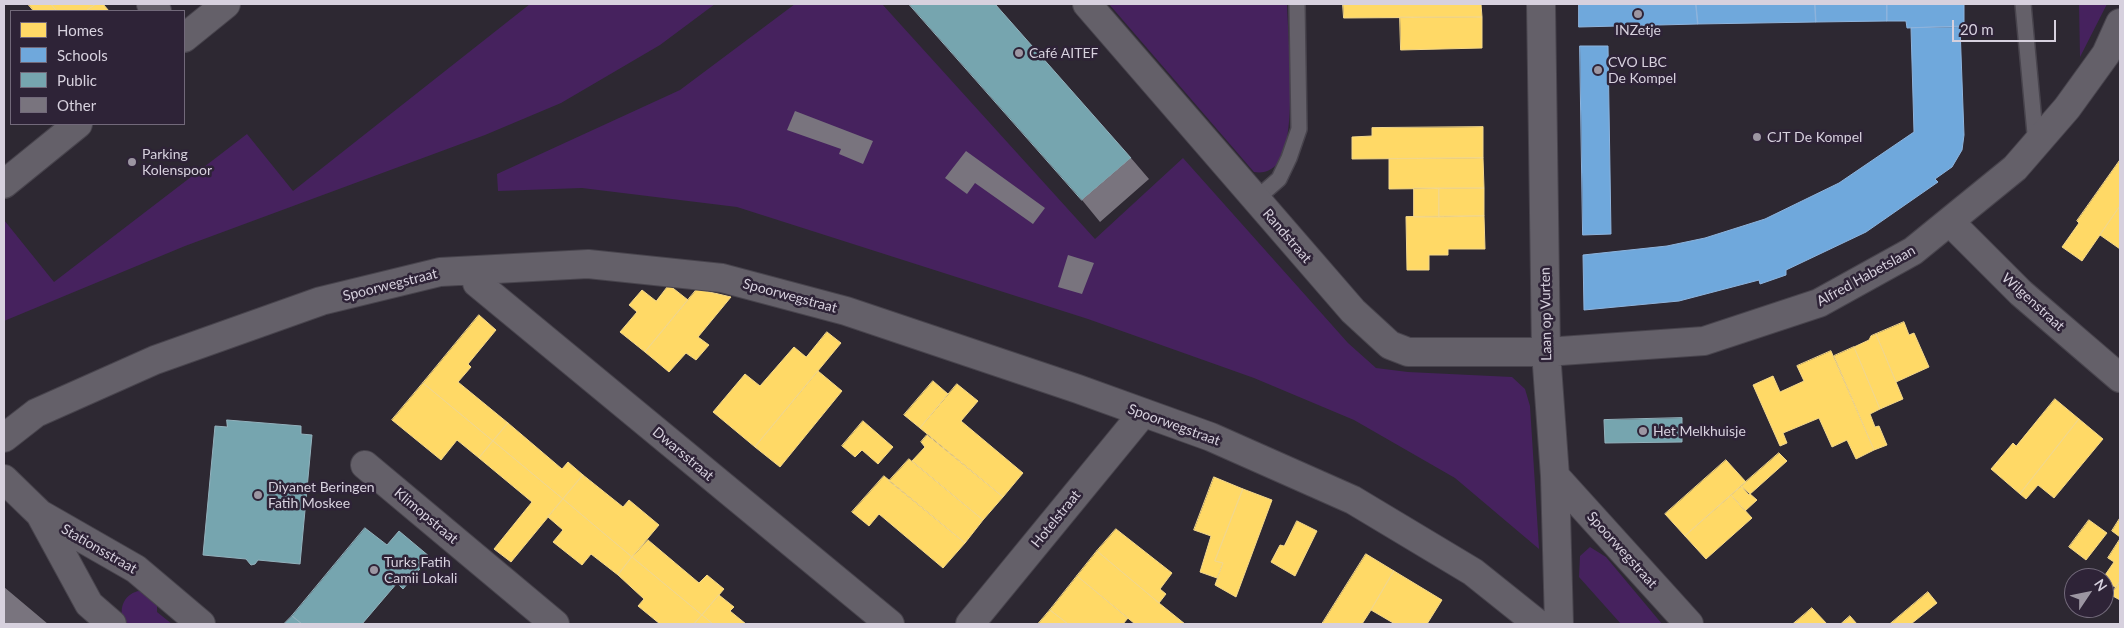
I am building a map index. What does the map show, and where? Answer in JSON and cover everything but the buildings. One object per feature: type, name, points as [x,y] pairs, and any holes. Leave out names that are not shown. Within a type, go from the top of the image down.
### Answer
[{"type":"street","points":[[185,37],[226,4]]},
{"type":"street","name":"Randstraat","points":[[1087,4],[1353,312],[1390,345],[1408,352],[1546,352]]},
{"type":"street","name":"Laan op Vurten","points":[[1541,4],[1546,352],[1555,476],[1559,624]]},
{"type":"street","name":"Alfred Habetslaan","points":[[1546,352],[1704,341],[1819,303],[1877,272],[1913,251],[2015,168],[2066,108],[2106,54],[2120,23]]},
{"type":"street","points":[[4,184],[77,125]]},
{"type":"street","name":"Wilgenstraat","points":[[1950,222],[2020,293],[2120,378]]},
{"type":"street","name":"Spoorwegstraat","points":[[4,438],[36,413],[155,360],[321,301],[440,272],[588,264],[722,278],[836,308],[1211,437],[1353,500],[1473,572],[1538,624]]},
{"type":"street","name":"Dwarsstraat","points":[[477,283],[890,624]]},
{"type":"street","name":"Hotelstraat","points":[[970,624],[1143,413]]},
{"type":"street","name":"Klimopstraat","points":[[365,465],[556,624]]},
{"type":"street","name":"Spoorwegstraat","points":[[1555,476],[1689,624]]},
{"type":"street","name":"Stationsstraat","points":[[4,479],[40,514],[136,569],[202,624]]},
{"type":"street","name":"Stationsstraat","points":[[40,514],[89,604],[112,624]]},
{"type":"lane","points":[[1255,200],[1278,179],[1289,158],[1299,129],[1296,4]]},
{"type":"lane","points":[[2023,4],[2036,144]]},
{"type":"shaded area","points":[[530,4],[715,4],[660,45],[561,103],[485,135],[185,246],[4,321],[4,220],[54,282],[247,134],[293,191]]},
{"type":"shaded area","points":[[795,4],[882,4],[1095,239],[1183,158],[1348,343],[1376,368],[1408,372],[1512,377],[1525,389],[1530,406],[1539,549],[1455,478],[1354,420],[1254,378],[1088,319],[737,207],[582,188],[498,191],[497,174],[680,90]]},
{"type":"shaded area","points":[[1109,4],[1287,4],[1290,108],[1285,147],[1280,160],[1275,166],[1265,172],[1254,172]]},
{"type":"shaded area","points":[[2079,4],[2107,4],[2080,57]]},
{"type":"shaded area","points":[[1590,547],[1606,557],[1662,624],[1621,624],[1579,577],[1580,556]]},
{"type":"shaded area","points":[[138,591],[147,592],[157,598],[157,612],[172,624],[126,624],[122,614],[123,604],[129,596]]},
{"type":"place","name":"INZetje","points":[[1638,14]]},
{"type":"place","name":"Café AITEF","points":[[1019,53]]},
{"type":"place","name":"CVO LBC De Kompel","points":[[1598,70]]},
{"type":"place","name":"CJT De Kompel","points":[[1757,137]]},
{"type":"place","name":"Parking Kolenspoor","points":[[132,162]]},
{"type":"place","name":"Het Melkhuisje","points":[[1643,431]]},
{"type":"place","name":"Diyanet Beringen Fatih Moskee","points":[[258,495]]},
{"type":"place","name":"Turks Fatih Camii Lokali","points":[[374,570]]}]
